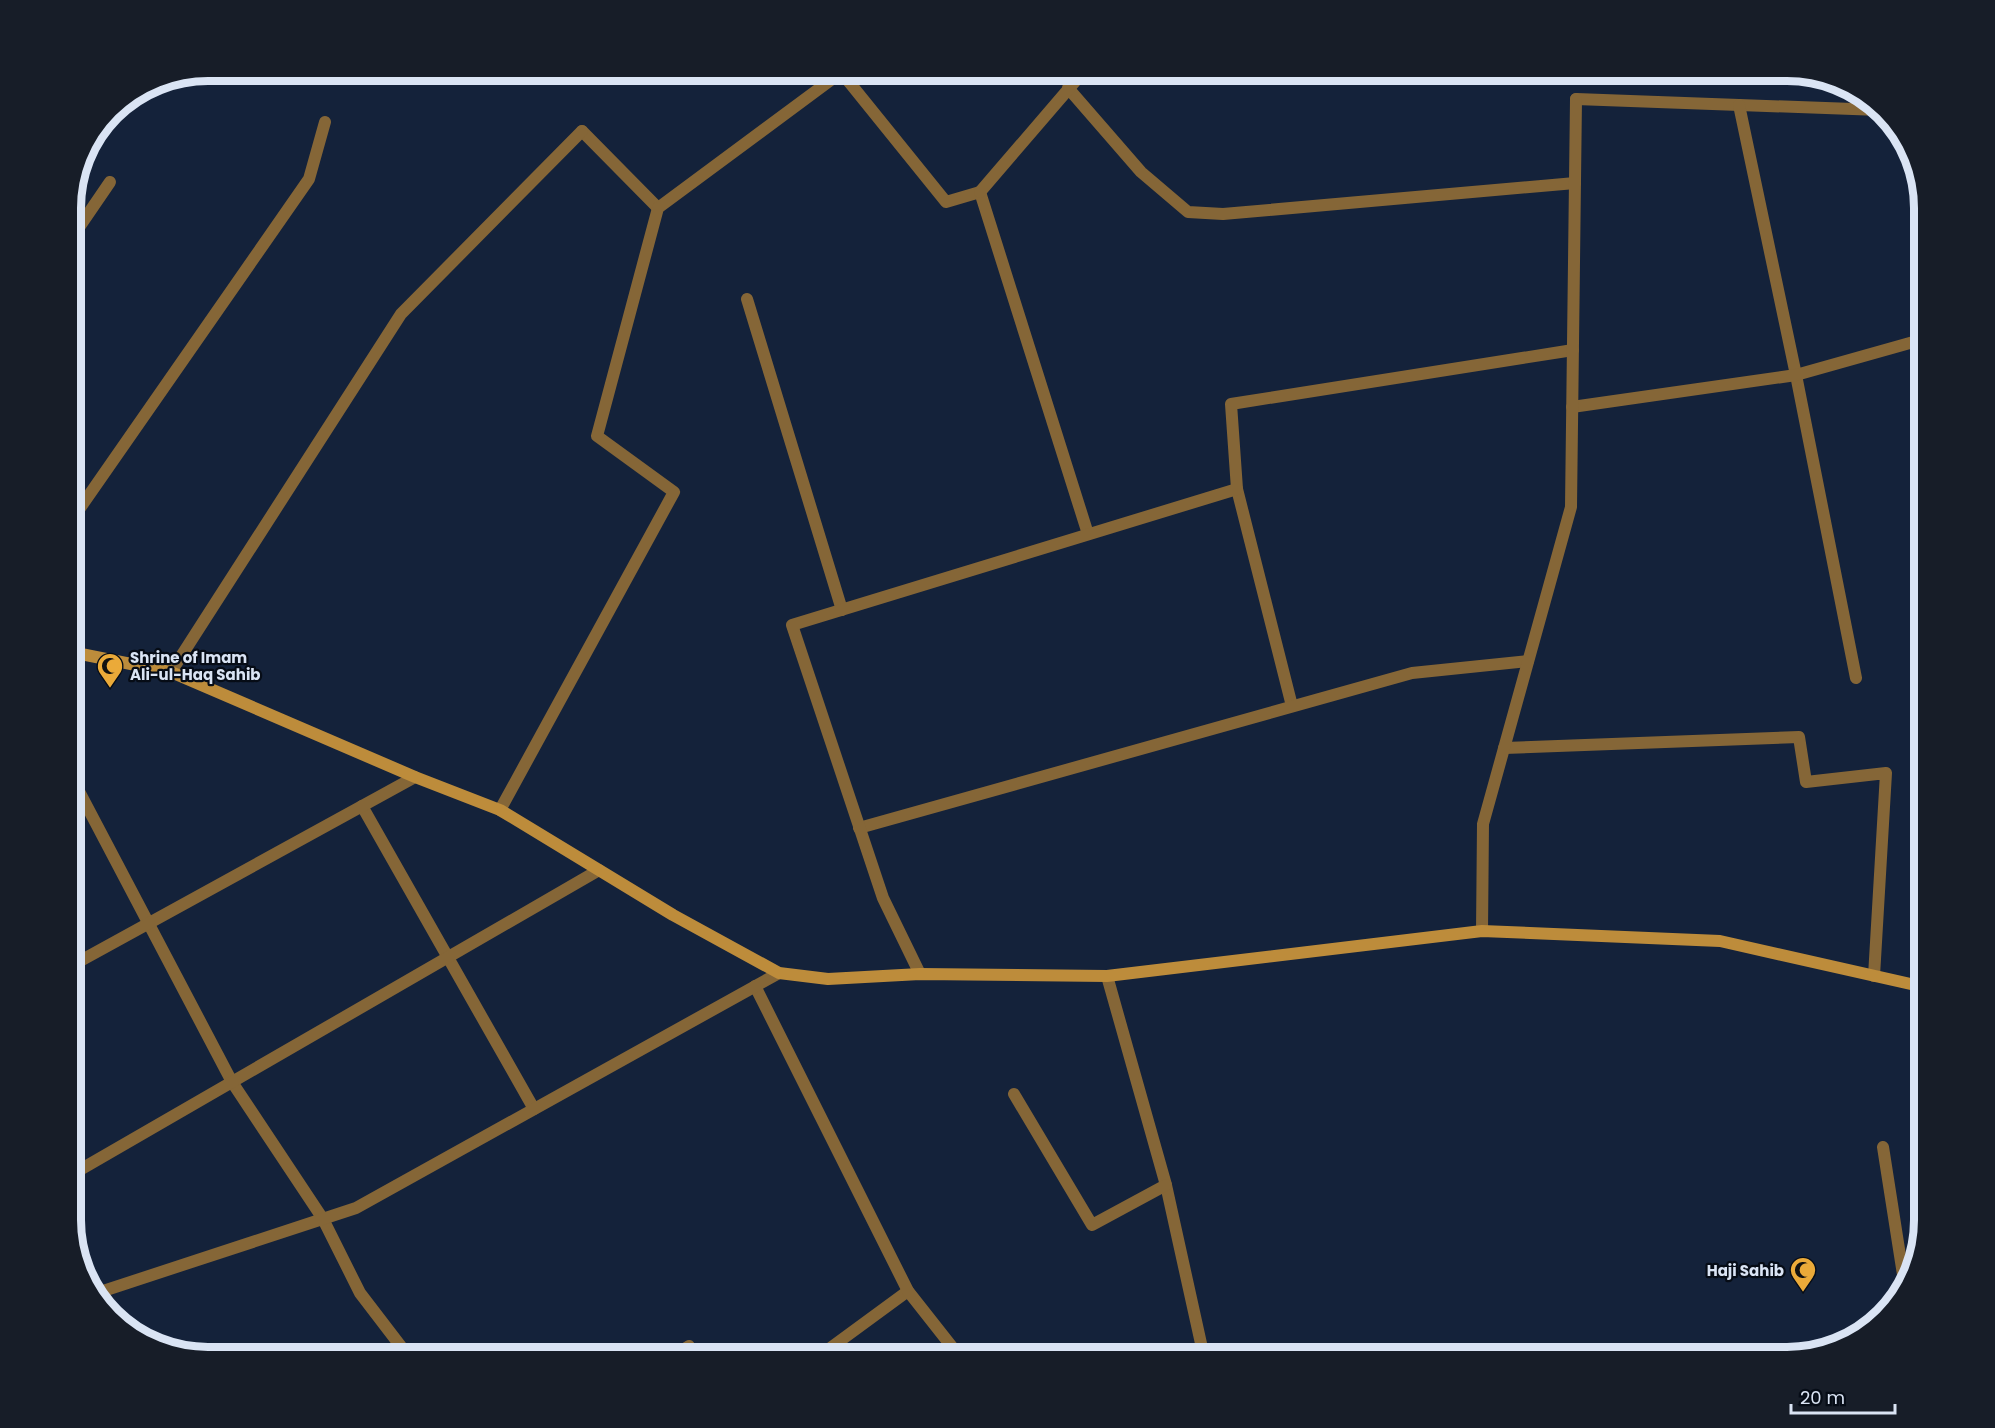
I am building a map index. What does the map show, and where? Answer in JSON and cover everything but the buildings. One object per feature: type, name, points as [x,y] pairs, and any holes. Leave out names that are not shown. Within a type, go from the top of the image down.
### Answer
[{"type":"street","points":[[500,810],[674,492],[597,436],[658,208],[829,81]]},
{"type":"street","points":[[850,81],[946,201],[980,192],[1074,81]]},
{"type":"street","points":[[1068,88],[1141,172],[1188,212],[1223,214],[1575,183]]},
{"type":"street","points":[[1482,931],[1483,824],[1571,507],[1576,99],[1867,110]]},
{"type":"street","points":[[1739,105],[1796,375],[1856,678]]},
{"type":"street","points":[[81,507],[309,179],[325,122]]},
{"type":"street","points":[[171,672],[401,314],[582,131],[658,208]]},
{"type":"street","points":[[81,224],[110,182]]},
{"type":"street","points":[[980,192],[1088,534]]},
{"type":"street","points":[[747,299],[842,610]]},
{"type":"street","points":[[1572,407],[1796,375],[1914,342]]},
{"type":"street","points":[[1292,706],[1237,489],[1231,404],[1573,350]]},
{"type":"street","points":[[920,974],[883,898],[792,625],[1237,489]]},
{"type":"street","points":[[81,654],[171,672],[415,777],[500,810],[673,915],[779,972],[828,979],[920,974],[1107,976],[1482,931],[1720,941],[1914,985]]},
{"type":"street","points":[[859,828],[1412,673],[1528,661]]},
{"type":"street","points":[[1504,748],[1799,737],[1806,782],[1886,773],[1874,976]]},
{"type":"street","points":[[81,960],[415,777]]},
{"type":"street","points":[[81,795],[232,1082],[323,1219],[360,1293],[401,1347]]},
{"type":"street","points":[[362,806],[534,1109]]},
{"type":"street","points":[[81,1169],[598,870]]},
{"type":"street","points":[[102,1291],[356,1208],[779,972]]},
{"type":"street","points":[[1107,976],[1166,1185],[1202,1347]]},
{"type":"street","points":[[755,986],[908,1291],[951,1347]]},
{"type":"street","points":[[1014,1094],[1092,1225],[1166,1185]]},
{"type":"street","points":[[1883,1147],[1903,1272]]},
{"type":"street","points":[[833,1347],[908,1291]]},
{"type":"place","name":"Shrine of Imam Ali-ul-Haq Sahib","points":[[110,689]]},
{"type":"place","name":"Haji Sahib","points":[[1803,1293]]}]
